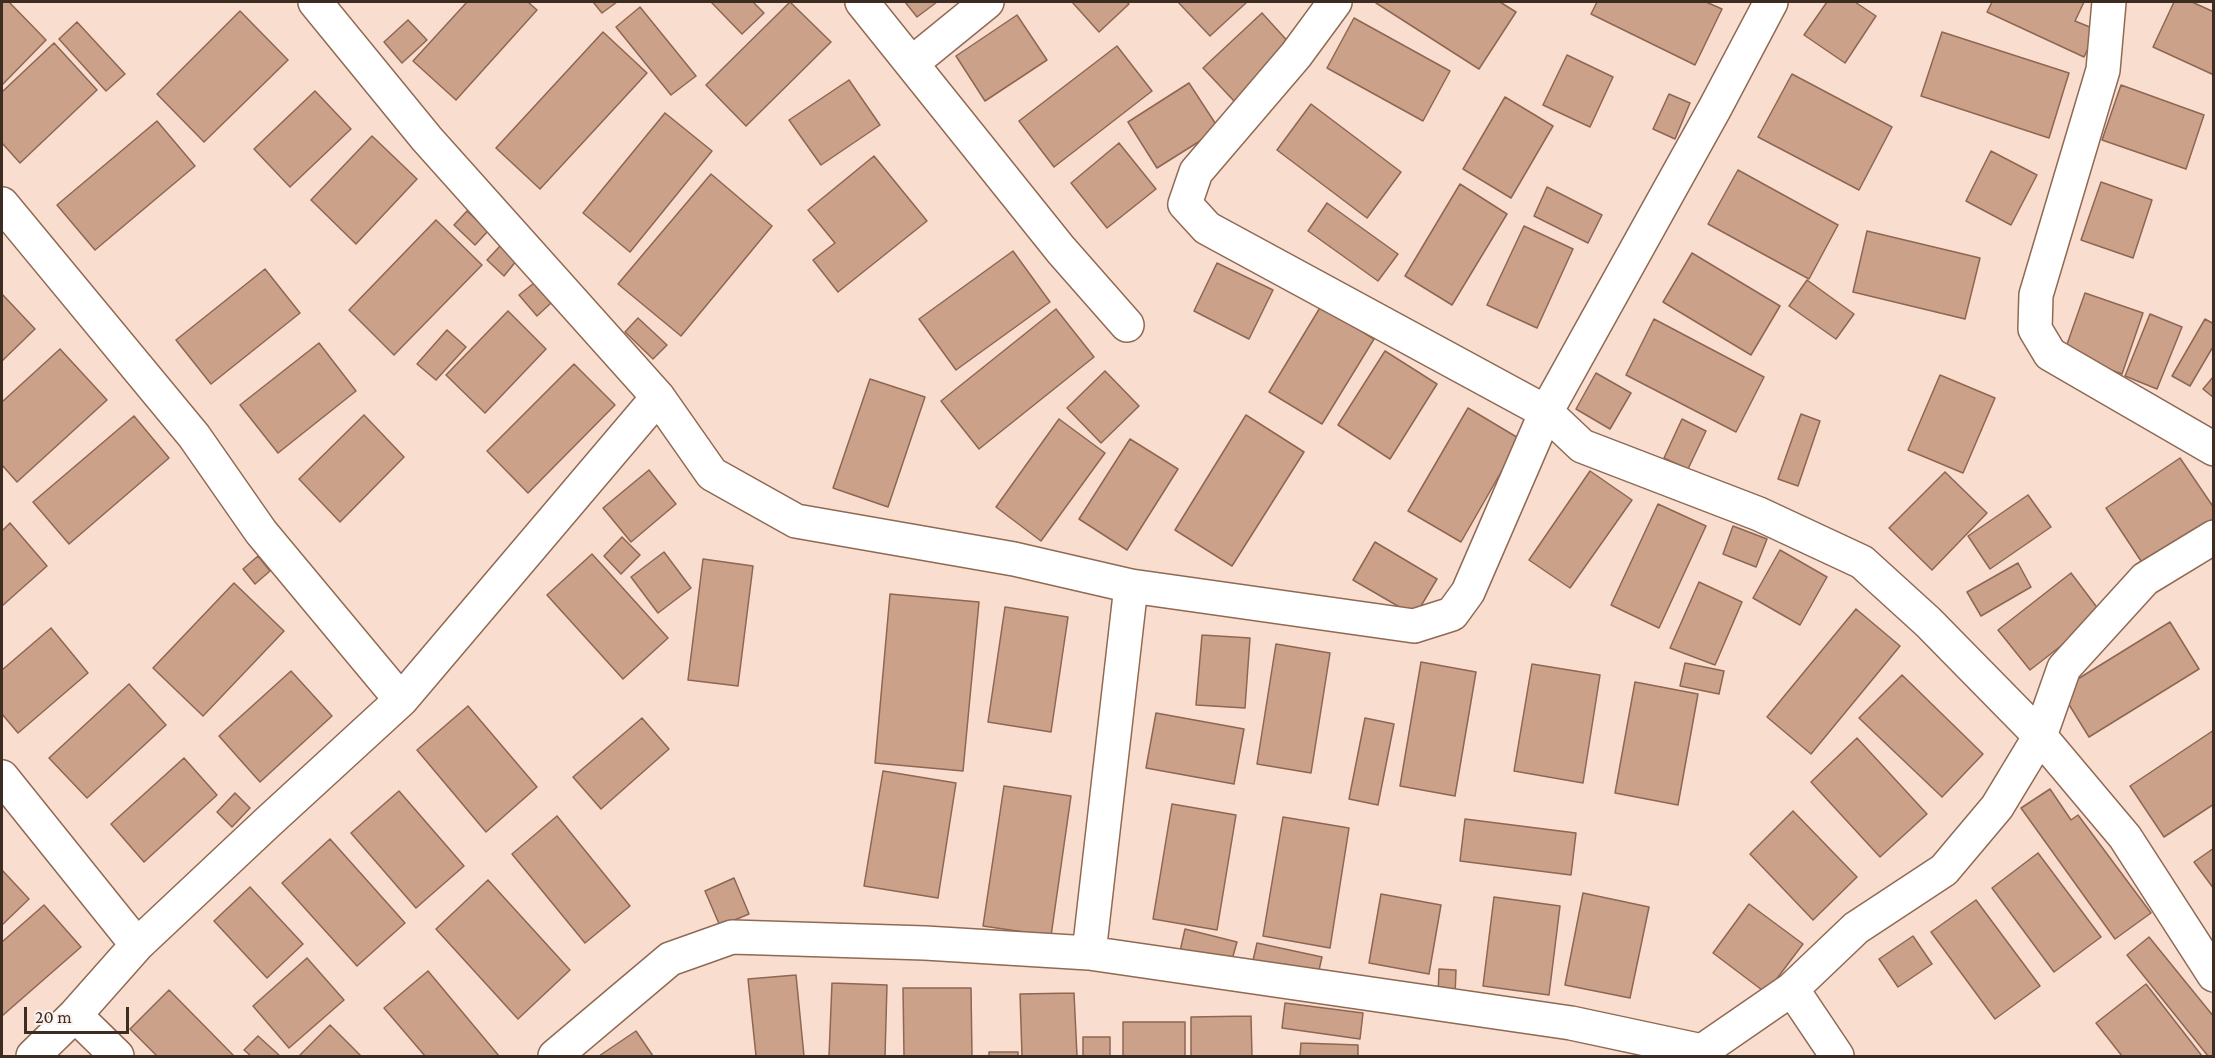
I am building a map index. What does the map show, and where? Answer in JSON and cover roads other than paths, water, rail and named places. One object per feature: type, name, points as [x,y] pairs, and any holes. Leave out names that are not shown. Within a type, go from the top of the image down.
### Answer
[{"type":"street","points":[[315,2],[427,139],[658,397],[712,474],[796,521],[1014,559],[1131,586],[1414,626],[1452,614],[1468,592],[1546,412],[1715,108],[1771,2]]},
{"type":"street","points":[[862,2],[1061,250],[1127,325]]},
{"type":"street","points":[[912,63],[987,2]]},
{"type":"street","points":[[1335,2],[1296,55],[1196,172],[1185,204],[1207,228],[1546,412],[1582,446],[1759,514],[1862,562],[1928,622],[2040,735],[2125,837],[2214,975]]},
{"type":"street","points":[[2109,2],[2103,70],[2036,295],[2035,329],[2050,354],[2214,449]]},
{"type":"street","points":[[2,204],[194,436],[261,532],[401,700]]},
{"type":"street","points":[[33,1056],[75,1015],[137,945],[401,700],[658,397]]},
{"type":"street","points":[[555,1056],[670,959],[732,937],[925,943],[1089,953],[1571,1023],[1701,1054],[1792,989],[1856,928],[1944,870],[1997,807],[2040,735],[2064,668],[2145,579],[2214,537]]},
{"type":"street","points":[[1089,953],[1131,586]]},
{"type":"street","points":[[2,777],[137,945]]},
{"type":"street","points":[[1792,989],[1837,1056]]},
{"type":"street","points":[[75,1015],[117,1056]]}]
